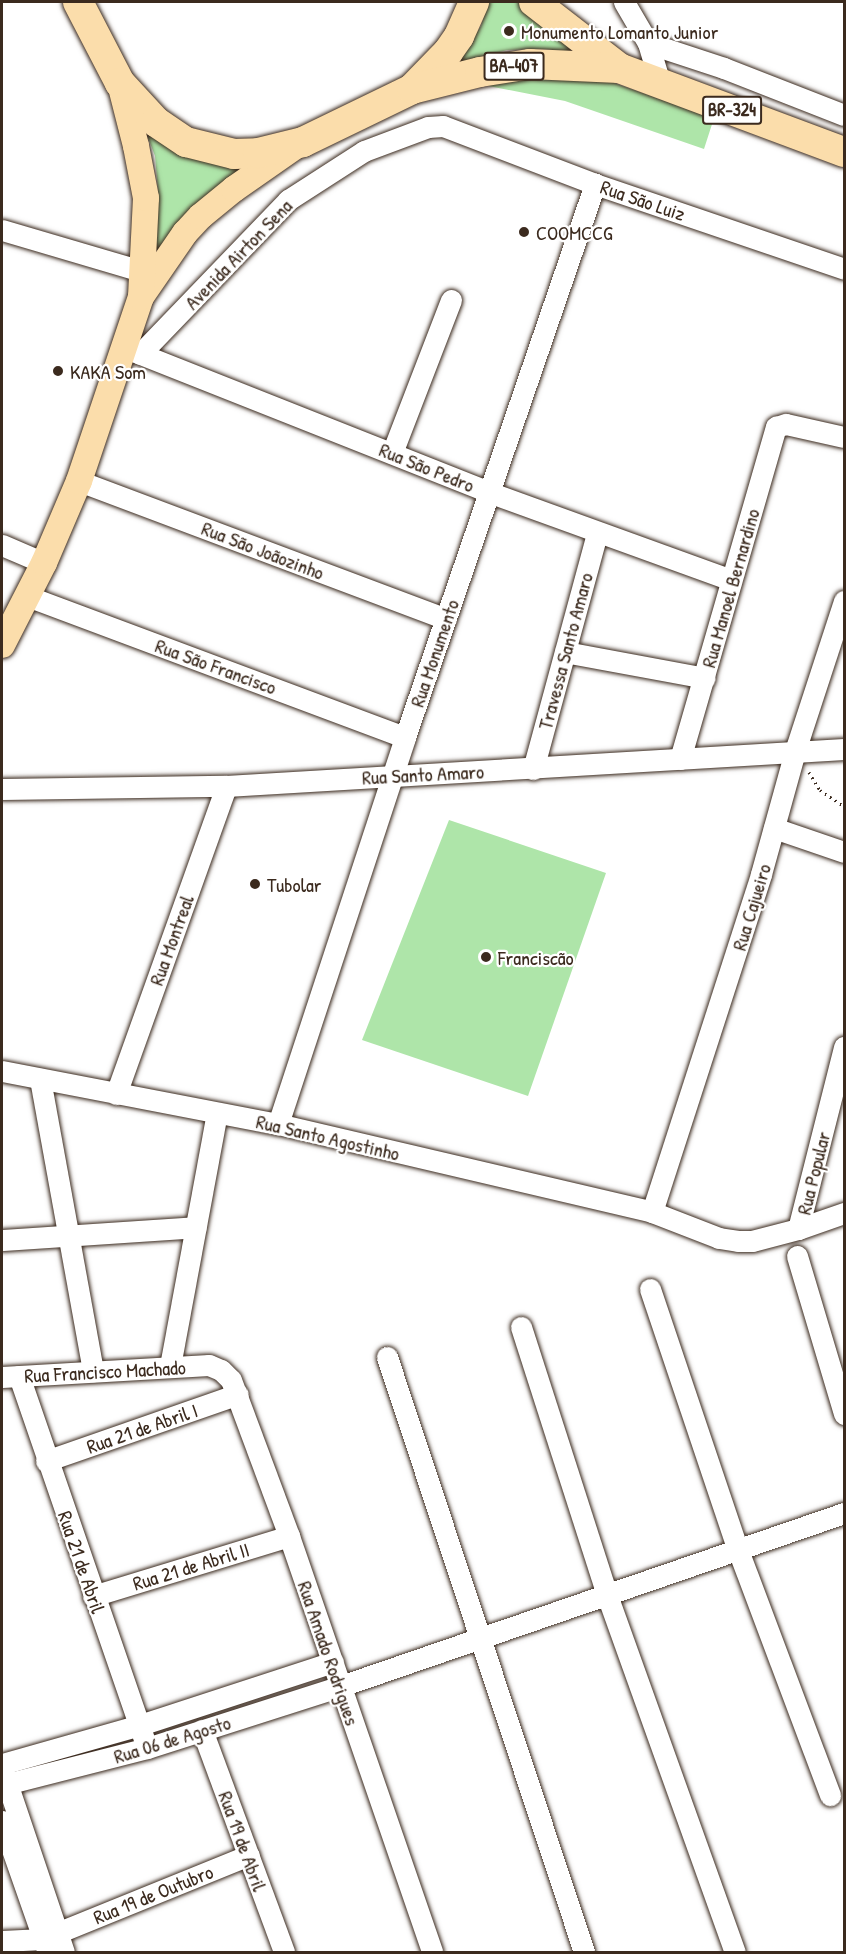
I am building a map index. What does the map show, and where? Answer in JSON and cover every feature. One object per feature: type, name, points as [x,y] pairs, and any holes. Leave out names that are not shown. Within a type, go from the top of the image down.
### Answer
[{"type":"highway","points":[[78,2],[120,83],[162,127],[199,147],[234,154],[258,153],[303,142],[412,89],[448,52],[459,36],[474,2]]},
{"type":"highway","points":[[534,2],[619,68]]},
{"type":"highway","name":"BA-407","points":[[412,89],[480,72],[530,64],[619,68]]},
{"type":"highway","name":"BR-324","points":[[619,68],[844,152]]},
{"type":"main road","name":"Avenida Airton Sena","points":[[2,645],[44,563],[133,351],[141,297],[149,273],[146,198],[120,83]]},
{"type":"main road","points":[[149,273],[217,201],[303,142]]},
{"type":"street","points":[[624,2],[648,44],[660,83]]},
{"type":"street","points":[[648,44],[724,68],[844,115]]},
{"type":"street","name":"Rua São Luiz","points":[[443,126],[595,184],[844,269]]},
{"type":"street","name":"Avenida Airton Sena","points":[[133,351],[288,200],[364,152],[410,132],[443,126]]},
{"type":"street","name":"Rua Monumento","points":[[278,1124],[394,776],[405,736],[595,184]]},
{"type":"street","points":[[2,230],[149,273]]},
{"type":"street","points":[[392,453],[451,300]]},
{"type":"street","name":"Rua São Pedro","points":[[133,351],[490,493],[731,580]]},
{"type":"street","name":"Rua Manoel Bernardino","points":[[680,759],[776,427],[786,424],[844,437]]},
{"type":"street","name":"Rua São Joãozinho","points":[[79,481],[447,619]]},
{"type":"street","name":"Travessa Santo Amaro","points":[[533,769],[597,533]]},
{"type":"street","points":[[2,545],[44,563]]},
{"type":"street","name":"Rua São Francisco","points":[[27,596],[405,736]]},
{"type":"street","name":"Rua Cajueiro","points":[[652,1212],[726,989],[795,751],[837,645],[844,601]]},
{"type":"street","points":[[565,652],[705,678]]},
{"type":"street","name":"Rua Santo Amaro","points":[[2,789],[226,786],[844,749]]},
{"type":"street","name":"Rua Montreal","points":[[116,1094],[226,786]]},
{"type":"street","points":[[774,828],[844,852]]},
{"type":"street","name":"Rua Popular","points":[[798,1229],[840,1081],[844,1047]]},
{"type":"street","name":"Rua Santo Agostinho","points":[[2,1071],[278,1124],[652,1212],[719,1238],[752,1241],[798,1229],[844,1213]]},
{"type":"street","points":[[40,1079],[93,1371]]},
{"type":"street","points":[[170,1366],[217,1113]]},
{"type":"street","points":[[2,1240],[196,1227]]},
{"type":"street","points":[[797,1256],[844,1414]]},
{"type":"street","points":[[650,1289],[738,1550],[830,1795]]},
{"type":"street","points":[[521,1327],[607,1595],[735,1953]]},
{"type":"street","points":[[387,1357],[584,1953]]},
{"type":"street","name":"Rua Francisco Machado","points":[[10,1376],[208,1365]]},
{"type":"street","name":"Rua Amado Rodrigues","points":[[208,1365],[221,1370],[238,1394],[333,1662],[432,1953]]},
{"type":"street","name":"Rua 21 de Abril","points":[[10,1376],[46,1461],[147,1748]]},
{"type":"street","name":"Rua 21 de Abril I","points":[[46,1461],[238,1394]]},
{"type":"street","name":"Rua 06 de Agosto","points":[[3,1775],[147,1748],[479,1640],[844,1513]]},
{"type":"street","name":"Rua 21 de Abril II","points":[[93,1596],[289,1536]]},
{"type":"street","name":"Rua 06 de Agosto","points":[[3,1775],[140,1725],[333,1662]]},
{"type":"street","name":"Rua 19 de Abril","points":[[202,1730],[284,1953]]},
{"type":"street","points":[[3,1775],[53,1944]]},
{"type":"street","points":[[2,1821],[53,1944]]},
{"type":"street","name":"Rua 19 de Outubro","points":[[2,1941],[53,1944],[249,1855]]},
{"type":"path","points":[[795,751],[820,790],[844,806]]},
{"type":"green space","points":[[488,2],[523,2],[580,53],[543,49],[507,50],[451,65],[461,57],[481,26]]},
{"type":"green space","points":[[561,75],[611,82],[714,118],[704,149],[565,101],[478,84]]},
{"type":"green space","points":[[141,119],[265,160],[152,261],[158,191],[155,156]]},
{"type":"green space","name":"Franciscão","points":[[449,820],[606,873],[528,1096],[362,1040]]},
{"type":"place","name":"Monumento Lomanto Junior","points":[[509,31]]},
{"type":"place","name":"COOMCCG","points":[[524,232]]},
{"type":"place","name":"KAKA Som","points":[[58,371]]},
{"type":"place","name":"Tubolar","points":[[255,884]]},
{"type":"place","name":"Franciscão","points":[[486,957]]}]
